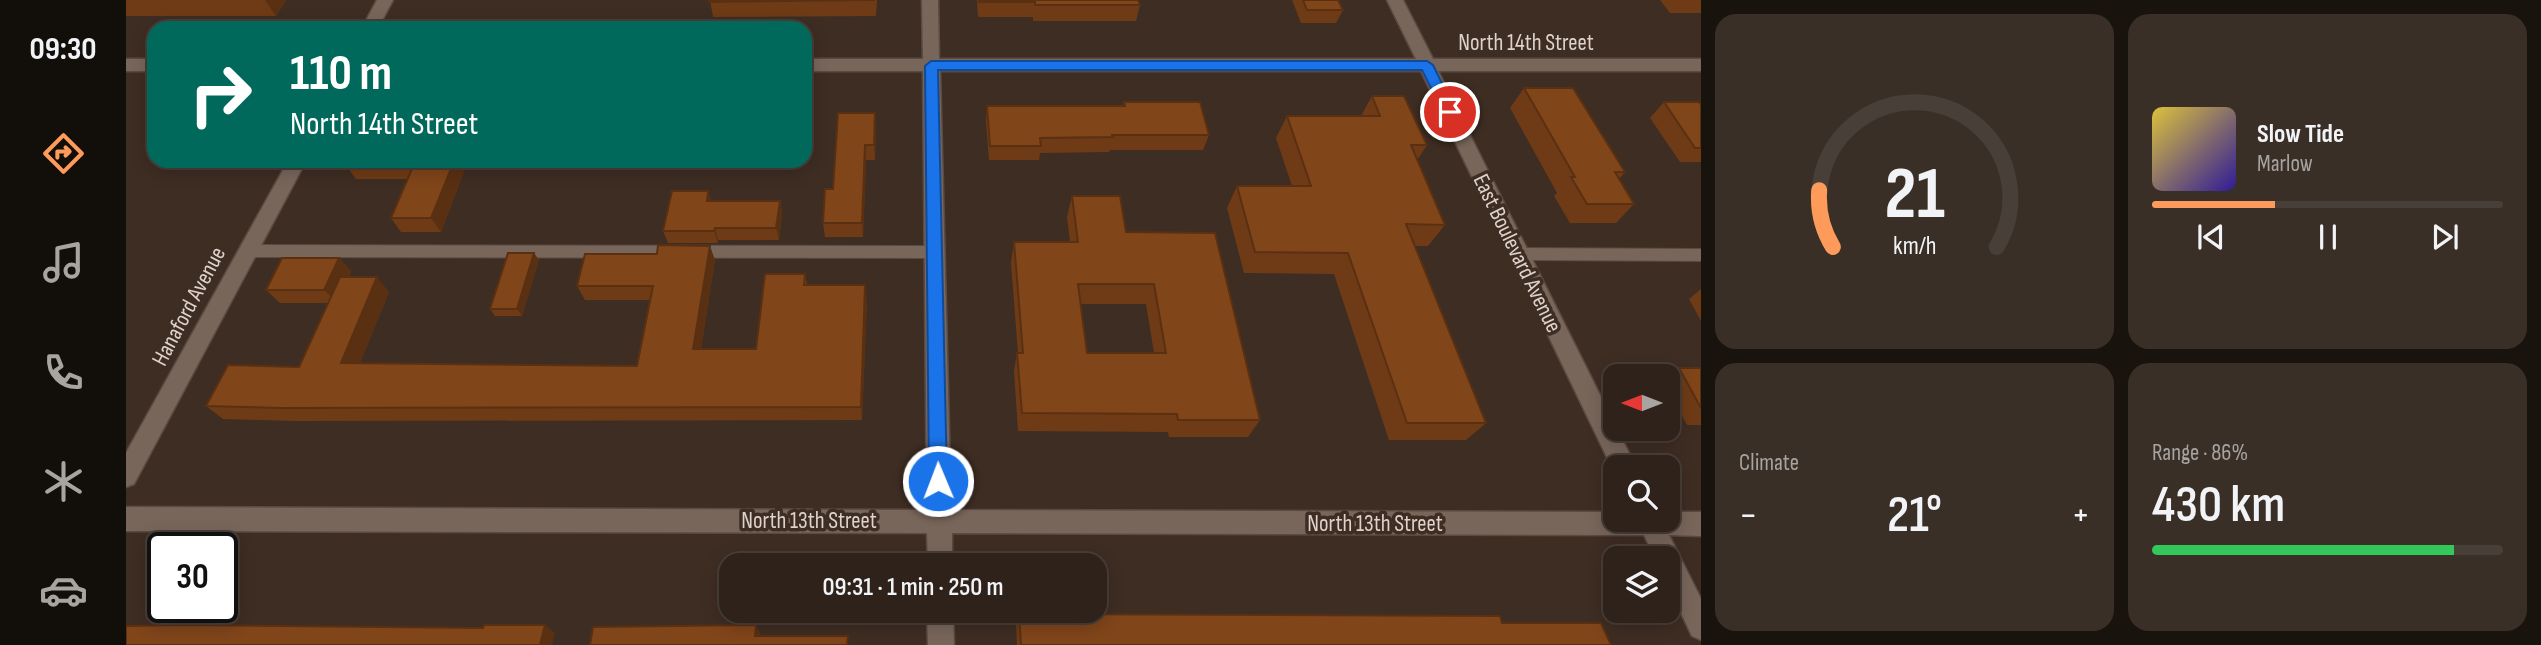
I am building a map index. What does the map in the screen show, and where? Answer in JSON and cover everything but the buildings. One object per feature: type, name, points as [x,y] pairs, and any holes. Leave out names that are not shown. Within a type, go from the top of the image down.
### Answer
[{"type":"street","points":[[374,21],[385,0]]},
{"type":"street","points":[[930,0],[940,553]]},
{"type":"street","name":"East Boulevard Avenue","points":[[1395,0],[1618,455]]},
{"type":"street","points":[[126,65],[147,65]]},
{"type":"street","name":"North 14th Street","points":[[812,65],[1701,65]]},
{"type":"street","name":"Hanaford Avenue","points":[[126,476],[293,168]]},
{"type":"street","name":"North 13th Street","points":[[126,519],[1603,522]]},
{"type":"street","name":"North 13th Street","points":[[1680,523],[1701,524]]},
{"type":"street","points":[[1655,532],[1701,627]]},
{"type":"street","points":[[940,623],[941,645]]},
{"type":"lane","points":[[247,251],[934,251]]},
{"type":"lane","points":[[1518,254],[1701,256]]},
{"type":"route","points":[[938,481],[931,66],[1427,65],[1450,112]]}]
